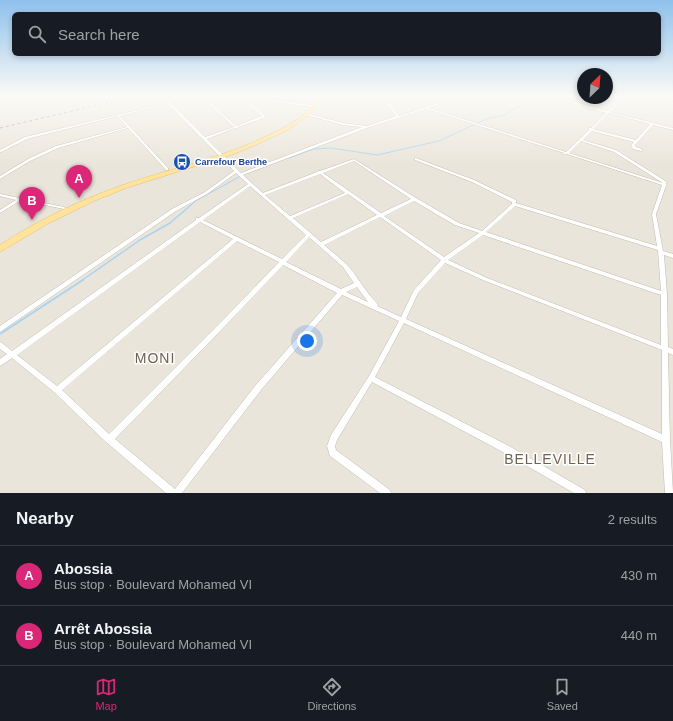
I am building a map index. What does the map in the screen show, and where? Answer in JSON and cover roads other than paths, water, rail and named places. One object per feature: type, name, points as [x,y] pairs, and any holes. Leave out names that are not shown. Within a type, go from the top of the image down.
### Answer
[{"type":"main road","points":[[0,244],[64,208],[100,192],[167,169],[219,154],[276,130],[293,120]]},
{"type":"main road","points":[[0,249],[41,224],[81,204],[126,186],[268,137],[299,120]]},
{"type":"street","points":[[0,151],[26,138],[95,120]]},
{"type":"street","points":[[124,120],[167,169]]},
{"type":"street","points":[[186,120],[250,184],[345,266],[360,290],[380,309]]},
{"type":"street","points":[[229,120],[238,128]]},
{"type":"street","points":[[204,139],[258,120]]},
{"type":"street","points":[[329,120],[343,124],[367,127]]},
{"type":"street","points":[[0,329],[174,210],[206,193],[238,173],[389,120]]},
{"type":"street","points":[[463,120],[664,185]]},
{"type":"street","points":[[565,154],[599,120]]},
{"type":"street","points":[[637,120],[673,129]]},
{"type":"street","points":[[641,150],[633,146],[652,124]]},
{"type":"street","points":[[0,178],[29,160],[57,147],[129,126]]},
{"type":"street","points":[[590,129],[636,141]]},
{"type":"street","points":[[580,140],[615,151],[665,182],[654,214],[661,251],[664,294],[666,349],[666,440],[669,493]]},
{"type":"street","points":[[416,159],[473,181],[514,201],[514,204],[673,256]]},
{"type":"street","points":[[263,194],[354,160],[414,199],[457,224],[664,294]]},
{"type":"street","points":[[320,172],[444,260],[485,279],[673,352]]},
{"type":"street","points":[[0,363],[198,219],[250,184]]},
{"type":"street","points":[[290,218],[348,192]]},
{"type":"street","points":[[0,195],[64,208]]},
{"type":"street","points":[[0,212],[20,199]]},
{"type":"street","points":[[320,245],[414,199]]},
{"type":"street","points":[[387,493],[333,453],[331,446],[334,438],[371,378],[416,292],[444,260],[482,233],[514,204]]},
{"type":"street","points":[[198,219],[341,292],[666,440]]},
{"type":"street","points":[[109,438],[224,323],[308,235]]},
{"type":"street","points":[[57,390],[236,239]]},
{"type":"street","points":[[177,493],[258,388],[341,292],[357,284]]},
{"type":"street","points":[[0,345],[57,390],[109,438],[173,493]]},
{"type":"street","points":[[371,378],[504,448],[582,493]]},
{"type":"waterway","points":[[289,158],[314,149],[331,148],[377,155],[439,141],[484,120]]},
{"type":"waterway","points":[[190,206],[197,200],[241,176]]},
{"type":"waterway","points":[[81,281],[140,240],[170,223],[191,205]]},
{"type":"waterway","points":[[0,334],[83,280]]},
{"type":"railway","points":[[0,128],[34,120]]},
{"type":"place","name":"Carrefour Berthe","points":[[182,162]]},
{"type":"place","name":"Abossia","points":[[79,198]]},
{"type":"place","name":"Arrêt Abossia","points":[[32,220]]},
{"type":"district","name":"MONI","points":[[155,358]]},
{"type":"district","name":"BELLEVILLE","points":[[550,459]]}]
